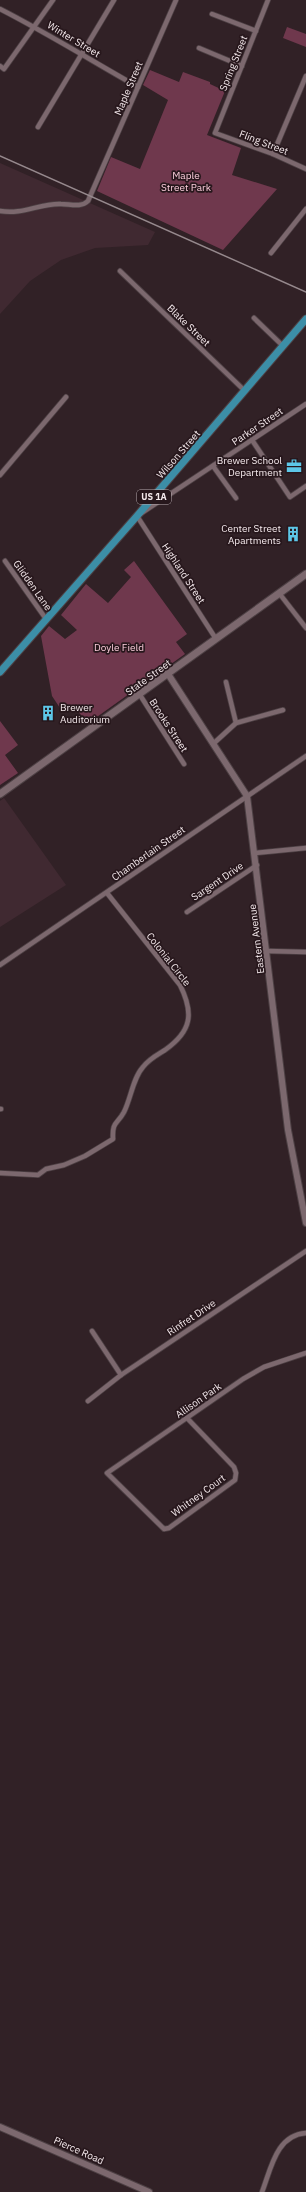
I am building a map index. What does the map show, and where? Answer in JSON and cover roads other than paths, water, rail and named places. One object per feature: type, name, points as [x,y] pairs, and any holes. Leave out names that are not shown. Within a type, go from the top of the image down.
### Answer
[{"type":"main road","name":"Wilson Street","points":[[0,672],[137,516],[306,319]]},
{"type":"main road","name":"State Street","points":[[0,794],[140,695],[306,574]]},
{"type":"street","points":[[2,68],[35,27],[53,0]]},
{"type":"street","points":[[38,127],[114,0]]},
{"type":"street","name":"Maple Street","points":[[0,211],[23,212],[56,204],[83,205],[89,199],[176,0]]},
{"type":"street","name":"Spring Street","points":[[215,133],[268,0]]},
{"type":"street","name":"Winter Street","points":[[0,9],[35,27],[81,55],[138,86]]},
{"type":"street","points":[[212,14],[256,31]]},
{"type":"street","points":[[198,48],[242,66]]},
{"type":"street","points":[[273,154],[306,76]]},
{"type":"street","name":"Fling Street","points":[[215,133],[273,154],[306,169]]},
{"type":"street","points":[[271,253],[306,209]]},
{"type":"street","name":"Blake Street","points":[[120,271],[244,391]]},
{"type":"street","points":[[254,318],[283,346]]},
{"type":"street","points":[[0,475],[66,397]]},
{"type":"street","name":"Parker Street","points":[[137,516],[306,404]]},
{"type":"street","points":[[252,440],[290,497],[306,486]]},
{"type":"street","points":[[213,466],[236,498]]},
{"type":"street","name":"Highland Street","points":[[137,516],[216,639]]},
{"type":"street","name":"Glidden Lane","points":[[6,561],[46,619]]},
{"type":"street","points":[[280,593],[306,628]]},
{"type":"street","name":"Eastern Avenue","points":[[168,674],[247,796],[257,865],[288,1130],[306,1223]]},
{"type":"street","points":[[226,682],[236,723]]},
{"type":"street","name":"Brooks Street","points":[[140,695],[184,764]]},
{"type":"street","points":[[213,744],[236,723],[283,710]]},
{"type":"street","name":"Chamberlain Street","points":[[0,965],[306,756]]},
{"type":"street","points":[[255,853],[306,848]]},
{"type":"street","name":"Sargent Drive","points":[[187,912],[257,865]]},
{"type":"street","name":"Colonial Circle","points":[[0,1173],[38,1175],[46,1169],[64,1165],[85,1156],[113,1138],[113,1126],[123,1112],[142,1067],[178,1040],[186,1029],[190,1013],[188,1000],[180,985],[107,893]]},
{"type":"street","points":[[267,951],[306,952]]},
{"type":"street","name":"Rinfret Drive","points":[[88,1401],[121,1375],[306,1251]]},
{"type":"street","points":[[92,1331],[121,1375]]},
{"type":"street","name":"Allison Park","points":[[164,1529],[107,1473],[264,1367],[306,1353]]},
{"type":"street","name":"Whitney Court","points":[[164,1529],[169,1528],[235,1480],[236,1473],[234,1467],[187,1418]]},
{"type":"street","name":"Pierce Road","points":[[0,2127],[149,2192]]},
{"type":"street","points":[[262,2192],[279,2147],[292,2136],[306,2133]]},
{"type":"railway","points":[[0,156],[306,292]]},
{"type":"place","name":"Brewer School Department","points":[[294,466]]},
{"type":"place","name":"Center Street Apartments","points":[[293,534]]},
{"type":"place","name":"Brewer Auditorium","points":[[48,713]]},
{"type":"park label","name":"Maple Street Park","points":[[186,180]]},
{"type":"park label","name":"Doyle Field","points":[[119,647]]}]
